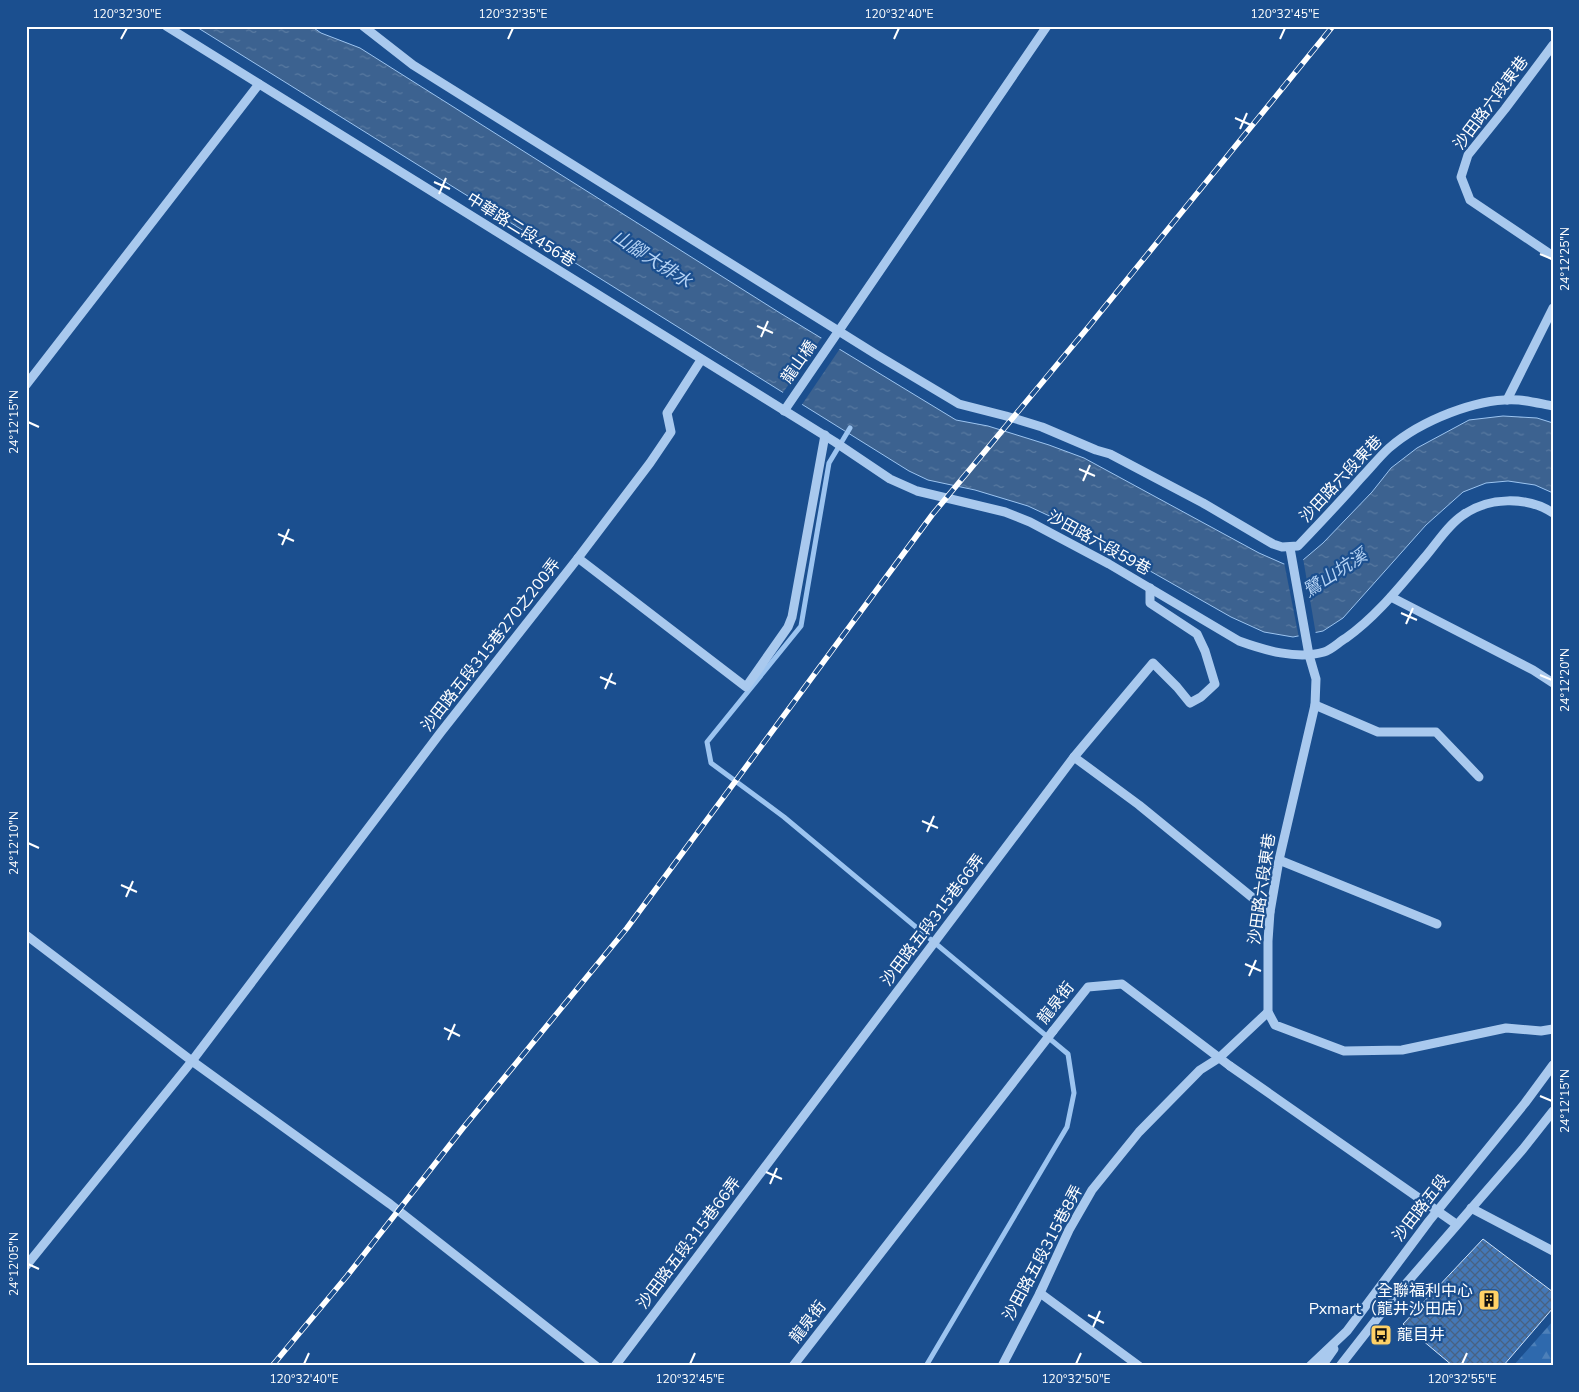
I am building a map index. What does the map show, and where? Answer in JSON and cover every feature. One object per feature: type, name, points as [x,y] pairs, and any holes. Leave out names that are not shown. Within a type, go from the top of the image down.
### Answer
[{"type":"street","name":"中華路二段456巷","points":[[166,26],[784,411]]},
{"type":"street","points":[[363,26],[413,65],[959,404],[1042,427],[1110,454],[1152,475],[1273,544],[1290,548]]},
{"type":"street","name":"龍山橋","points":[[784,411],[1047,26]]},
{"type":"street","name":"沙田路六段東巷","points":[[1553,45],[1505,109],[1468,154],[1461,177],[1470,200],[1553,256]]},
{"type":"street","points":[[26,385],[259,84]]},
{"type":"street","points":[[1507,400],[1553,308]]},
{"type":"street","points":[[578,558],[650,463],[671,432],[667,413],[701,360]]},
{"type":"street","name":"沙田路六段東巷","points":[[1268,1012],[1270,912],[1279,860],[1315,705],[1316,679],[1309,655],[1290,548],[1298,546],[1389,448],[1416,430],[1450,413],[1485,403],[1518,400],[1553,406]]},
{"type":"street","name":"沙田路六段59巷","points":[[784,411],[886,476],[904,485],[924,494],[1005,512],[1026,520],[1109,564],[1239,641],[1252,646],[1290,654],[1309,655],[1325,652],[1354,632],[1391,596],[1447,531],[1462,516],[1476,507],[1511,501],[1526,502],[1553,513]]},
{"type":"street","name":"沙田路五段315巷270之200弄","points":[[26,1266],[192,1061],[441,732],[578,558],[746,687],[788,627],[792,617],[824,435]]},
{"type":"street","name":"沙田路五段315巷66弄","points":[[615,1366],[1074,757],[1153,663],[1190,703],[1201,697],[1215,684],[1205,651],[1197,634],[1150,603],[1150,588]]},
{"type":"street","points":[[1391,596],[1533,670],[1553,683]]},
{"type":"street","points":[[1315,705],[1378,732],[1436,732],[1479,777]]},
{"type":"street","points":[[1074,757],[1139,805],[1270,912]]},
{"type":"street","points":[[1279,860],[1436,924]]},
{"type":"street","points":[[26,936],[192,1061],[390,1204],[596,1366]]},
{"type":"street","name":"龍泉街","points":[[793,1366],[1088,987],[1122,984],[1230,1066],[1456,1224]]},
{"type":"street","points":[[1268,1012],[1275,1025],[1344,1051],[1402,1050],[1506,1028],[1541,1031],[1553,1029]]},
{"type":"street","name":"沙田路五段315巷8弄","points":[[1002,1366],[1040,1293],[1069,1230],[1092,1190],[1139,1132],[1200,1070],[1219,1058],[1268,1012]]},
{"type":"street","name":"沙田路五段","points":[[1310,1366],[1347,1331],[1437,1211],[1525,1103],[1553,1065]]},
{"type":"street","points":[[1340,1366],[1390,1302],[1523,1149],[1553,1111]]},
{"type":"street","points":[[1471,1208],[1553,1251]]},
{"type":"street","points":[[1040,1293],[1140,1366]]},
{"type":"street","points":[[1322,1366],[1347,1331]]},
{"type":"green space","points":[[1553,1321],[1553,1366],[1513,1366]]},
{"type":"water","points":[[195,26],[311,26],[321,33],[360,48],[780,313],[956,420],[988,426],[1084,458],[1259,553],[1284,564],[1303,560],[1323,543],[1372,492],[1391,468],[1417,448],[1469,420],[1503,416],[1537,418],[1553,423],[1553,493],[1535,485],[1508,481],[1486,483],[1463,492],[1426,525],[1343,618],[1323,631],[1293,637],[1264,632],[1231,617],[1071,526],[1028,506],[975,490],[928,480],[909,471]]},
{"type":"pier","points":[[823,336],[841,347],[801,406],[782,394]]},
{"type":"pier","points":[[1303,558],[1316,635],[1299,638],[1284,562]]},
{"type":"building","name":"全聯福利中心 Pxmart（龍井沙田店）","points":[[1483,1239],[1553,1292],[1553,1308],[1503,1366],[1453,1366],[1403,1324]]},
{"type":"waterway","points":[[850,428],[829,463],[801,626],[707,742],[711,763],[784,817],[1068,1054],[1074,1093],[1067,1127],[926,1366]]},
{"type":"railway","points":[[272,1366],[347,1276],[463,1128],[627,928],[932,515],[1090,325],[1333,26]]},
{"type":"place","name":"全聯福利中心 Pxmart（龍井沙田店）","points":[[1489,1300]]},
{"type":"place","name":"龍目井","points":[[1381,1335]]},
{"type":"water label","name":"山腳大排水","points":[[652,259]]},
{"type":"water label","name":"鷺山坑溪","points":[[1335,573]]}]
